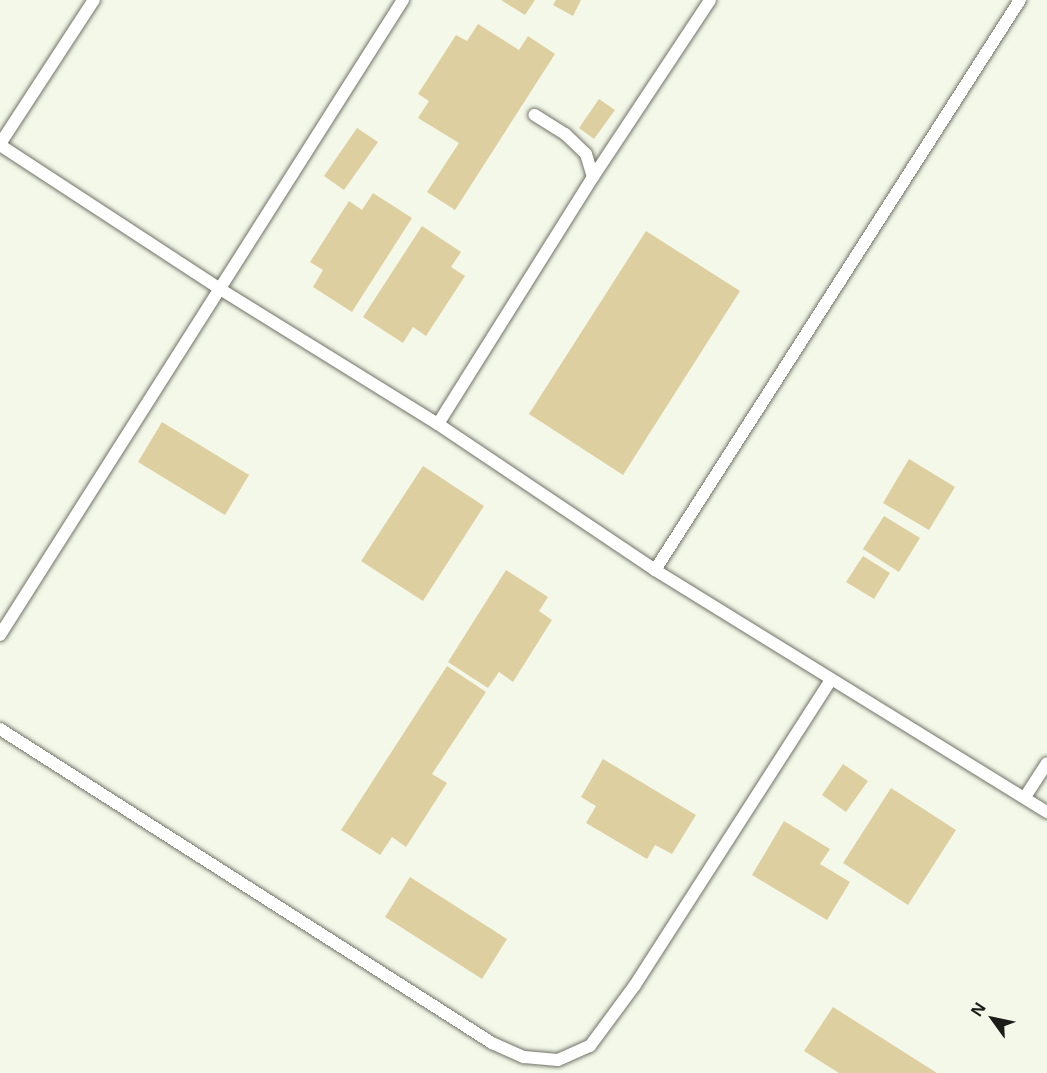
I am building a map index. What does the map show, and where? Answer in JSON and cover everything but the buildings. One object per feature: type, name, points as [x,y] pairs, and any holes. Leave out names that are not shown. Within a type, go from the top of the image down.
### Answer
[{"type":"lane","points":[[94,0],[0,144],[220,289],[438,424],[656,570],[1047,812]]},
{"type":"lane","points":[[0,636],[403,0]]},
{"type":"lane","points":[[438,424],[593,177],[710,0]]},
{"type":"lane","points":[[656,570],[1020,0]]},
{"type":"lane","points":[[534,115],[565,134],[586,154],[593,177]]},
{"type":"lane","points":[[0,729],[492,1043],[524,1057],[558,1060],[590,1046],[629,993],[831,680]]},
{"type":"lane","points":[[1025,798],[1047,763]]}]
